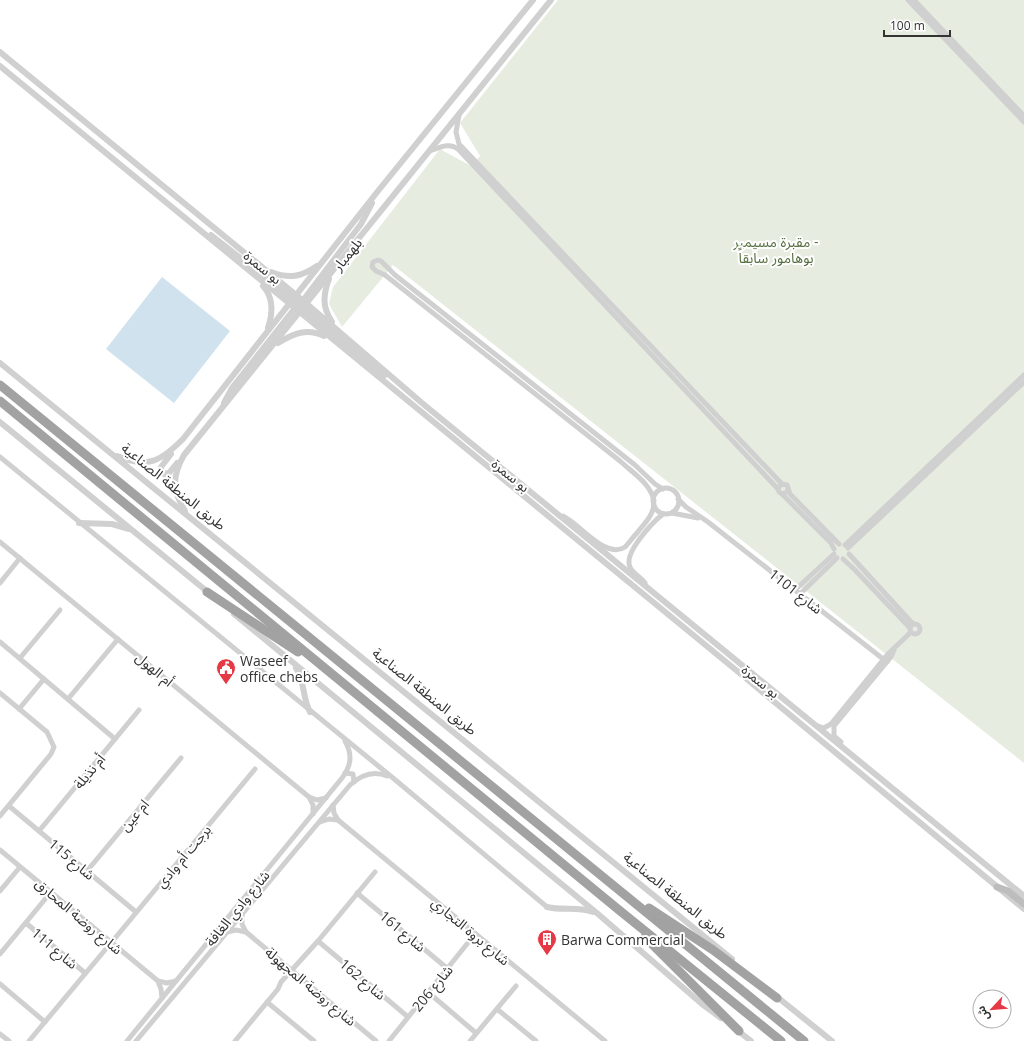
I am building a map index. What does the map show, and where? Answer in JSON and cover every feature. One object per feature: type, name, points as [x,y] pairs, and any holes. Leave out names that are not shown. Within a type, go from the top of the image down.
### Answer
[{"type":"highway","points":[[0,381],[24,403]]},
{"type":"highway","points":[[0,385],[24,403],[804,1041]]},
{"type":"highway","points":[[0,401],[619,910],[781,1041]]},
{"type":"highway","points":[[207,592],[324,668]]},
{"type":"highway","points":[[638,905],[652,910],[713,950],[777,998]]},
{"type":"highway","points":[[619,910],[673,967],[739,1031]]},
{"type":"main road","points":[[997,887],[1008,891],[1024,908]]},
{"type":"street","name":"بلهمبار","points":[[188,516],[180,502],[175,484],[176,472],[184,455],[218,416],[274,346],[321,263],[533,0]]},
{"type":"street","name":"بلهمبار","points":[[111,454],[136,462],[148,462],[165,456],[183,439],[265,334],[331,274],[551,0]]},
{"type":"street","points":[[908,0],[1024,122]]},
{"type":"street","points":[[914,0],[1024,116]]},
{"type":"street","name":"بو سمرة","points":[[0,52],[264,268],[333,341],[742,675],[997,887]]},
{"type":"street","name":"بو سمرة","points":[[0,66],[253,274],[336,328],[402,386],[1024,896]]},
{"type":"street","points":[[459,114],[456,132],[459,144],[782,484],[787,485],[788,490],[829,535],[845,548],[911,628]]},
{"type":"street","points":[[430,151],[448,145],[454,146],[458,149],[782,494],[831,543],[837,555],[911,628]]},
{"type":"street","points":[[218,416],[232,388],[361,224],[378,191]]},
{"type":"street","points":[[196,226],[218,239],[374,368],[402,386]]},
{"type":"street","points":[[560,515],[571,520],[603,547],[613,550],[626,546],[649,519],[654,510],[653,495],[646,486],[620,461],[436,314],[376,271],[372,267],[375,260],[381,261],[395,275],[635,465],[655,484],[663,489],[672,490],[678,499],[678,507],[672,513],[664,514],[656,509],[654,503],[656,494],[663,489]]},
{"type":"street","points":[[264,268],[292,277],[304,274],[321,263]]},
{"type":"street","points":[[253,274],[266,289],[271,301],[270,319],[265,334]]},
{"type":"street","points":[[331,274],[324,302],[327,314],[336,328]]},
{"type":"street","points":[[274,346],[293,334],[303,332],[318,334],[333,341]]},
{"type":"street","name":"طريق المنطقة الصناعية","points":[[0,363],[777,998],[832,1041]]},
{"type":"street","points":[[800,594],[837,555],[1024,375]]},
{"type":"street","points":[[795,590],[845,548],[1024,382]]},
{"type":"street","points":[[0,422],[598,914],[702,1004],[751,1041]]},
{"type":"street","points":[[183,439],[163,464],[161,472],[164,474],[169,473],[184,455]]},
{"type":"street","points":[[0,457],[343,739],[393,778],[547,907],[558,910],[578,908],[598,914]]},
{"type":"street","points":[[778,489],[782,484]]},
{"type":"street","points":[[782,494],[786,493],[788,490]]},
{"type":"street","name":"شارع 1101","points":[[678,499],[686,507],[708,522],[885,661]]},
{"type":"street","name":"شارع 1101","points":[[672,513],[692,516],[708,522]]},
{"type":"street","points":[[648,589],[644,582],[631,570],[629,558],[634,548],[664,514]]},
{"type":"street","points":[[79,523],[112,524],[133,530]]},
{"type":"street","name":"أم الهول","points":[[0,542],[309,797]]},
{"type":"street","points":[[0,583],[20,558]]},
{"type":"street","points":[[20,658],[60,610]]},
{"type":"street","points":[[862,764],[856,755],[836,738],[833,732],[834,726],[911,628]]},
{"type":"street","points":[[68,699],[118,639]]},
{"type":"street","points":[[0,642],[115,738]]},
{"type":"street","points":[[290,660],[302,679],[304,698],[310,712]]},
{"type":"street","points":[[816,726],[824,728],[831,724],[885,661]]},
{"type":"street","points":[[20,709],[44,679]]},
{"type":"street","points":[[0,693],[47,732],[54,747],[51,754],[0,816]]},
{"type":"street","name":"أم نذيلة","points":[[39,831],[139,710]]},
{"type":"street","name":"شارع وادي الغافة","points":[[127,1041],[345,774],[349,767],[350,755],[343,739]]},
{"type":"street","name":"ام عين","points":[[87,871],[181,758]]},
{"type":"street","name":"برجت أم وادي","points":[[111,942],[255,769]]},
{"type":"street","name":"شارع وادي الغافة","points":[[136,1041],[354,782],[366,774],[376,772],[393,778]]},
{"type":"street","points":[[345,774],[353,774],[354,782]]},
{"type":"street","points":[[309,797],[317,800],[326,798]]},
{"type":"street","points":[[309,797],[313,805],[313,814]]},
{"type":"street","points":[[334,805],[334,813],[338,820]]},
{"type":"street","name":"شارع 115","points":[[9,806],[136,912]]},
{"type":"street","points":[[320,822],[329,819],[338,820]]},
{"type":"street","name":"شارع بروة التجاري","points":[[338,820],[605,1041]]},
{"type":"street","name":"شارع روضة المحارق","points":[[0,850],[158,981]]},
{"type":"street","points":[[0,891],[20,867]]},
{"type":"street","points":[[235,1041],[278,989],[281,982],[318,941],[375,872]]},
{"type":"street","points":[[0,954],[50,892]]},
{"type":"street","name":"شارع 161","points":[[357,893],[448,969]]},
{"type":"street","points":[[242,914],[242,924],[246,932]]},
{"type":"street","name":"شارع 111","points":[[26,923],[85,973]]},
{"type":"street","points":[[227,932],[236,930],[246,932]]},
{"type":"street","name":"شارع روضة المجهولة","points":[[246,932],[376,1041]]},
{"type":"street","name":"شارع 206","points":[[389,1041],[475,934]]},
{"type":"street","name":"شارع 162","points":[[318,941],[408,1017]]},
{"type":"street","name":"شارع 111","points":[[29,1041],[105,950]]},
{"type":"street","points":[[162,998],[158,981],[167,983],[176,981]]},
{"type":"street","points":[[0,984],[44,1022]]},
{"type":"street","points":[[470,1041],[516,986]]},
{"type":"street","points":[[429,993],[476,1033]]},
{"type":"street","points":[[267,1002],[314,1041]]},
{"type":"street","points":[[497,1009],[536,1041]]},
{"type":"street","points":[[0,1034],[9,1041]]},
{"type":"green space","name":"مقبرة مسيمير - بوهامور سابقاً","points":[[558,0],[1024,0],[1024,763],[393,265],[342,327],[329,304],[333,287],[440,149],[471,166],[480,156],[460,123]]},
{"type":"water","points":[[162,277],[230,331],[174,403],[106,349]]},
{"type":"place","name":"Waseef office chebs","points":[[226,685]]},
{"type":"place","name":"Barwa Commercial","points":[[547,956]]}]
